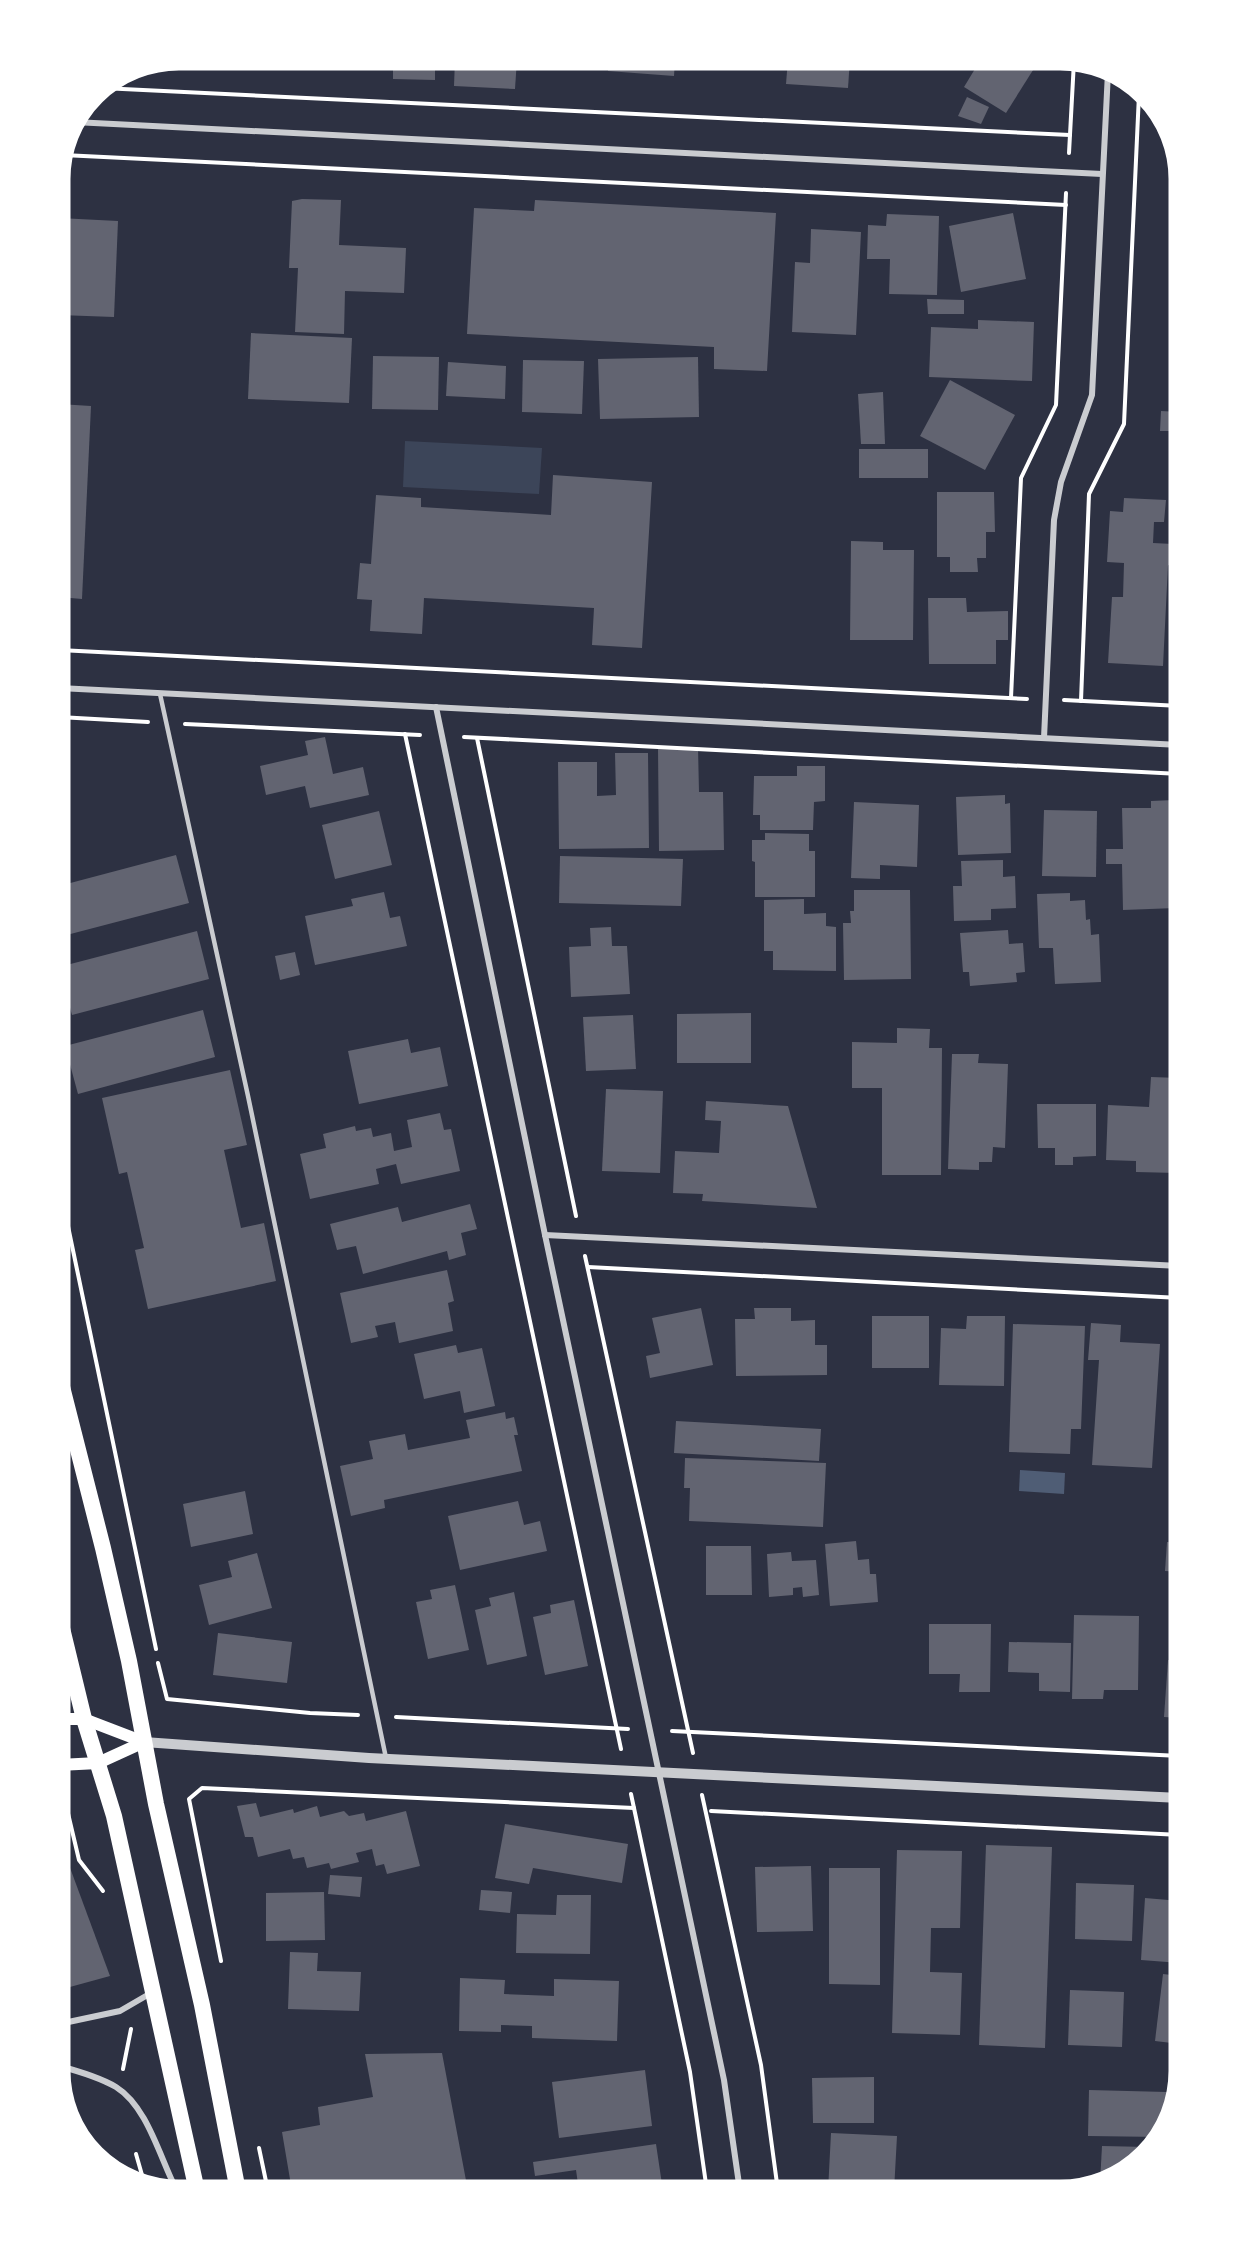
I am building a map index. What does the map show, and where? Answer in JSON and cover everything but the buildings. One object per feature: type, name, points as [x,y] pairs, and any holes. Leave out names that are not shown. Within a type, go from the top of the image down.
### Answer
[{"type":"highway","points":[[69,1414],[129,1661],[173,1885],[201,2005],[236,2181]]},
{"type":"highway","points":[[69,1660],[84,1719],[114,1816],[195,2181]]},
{"type":"main road","points":[[69,1719],[84,1719],[144,1742]]},
{"type":"main road","points":[[69,1765],[98,1762],[144,1742]]},
{"type":"street","points":[[1044,738],[1054,520],[1061,482],[1092,395],[1107,79]]},
{"type":"street","points":[[85,123],[1102,174]]},
{"type":"street","points":[[69,688],[1170,744]]},
{"type":"street","points":[[436,707],[724,2080],[739,2181]]},
{"type":"street","points":[[545,1235],[1170,1266]]},
{"type":"street","points":[[144,1742],[386,1758],[1170,1798]]},
{"type":"street","points":[[69,2022],[120,2011],[153,1992]]},
{"type":"street","points":[[69,2069],[117,2088],[131,2102],[146,2123],[172,2181]]},
{"type":"lane","points":[[160,693],[248,1096],[386,1758]]},
{"type":"path","points":[[1011,698],[1021,478],[1056,405],[1074,70]]},
{"type":"path","points":[[117,89],[1070,135]]},
{"type":"path","points":[[72,155],[1066,205]]},
{"type":"path","points":[[69,651],[1170,706]]},
{"type":"path","points":[[69,718],[1170,773]]},
{"type":"path","points":[[405,734],[690,2073],[705,2181]]},
{"type":"path","points":[[477,738],[580,1236],[761,2065],[777,2181]]},
{"type":"path","points":[[69,1231],[167,1699]]},
{"type":"path","points":[[588,1267],[1170,1297]]},
{"type":"path","points":[[189,1799],[202,1788],[634,1808]]},
{"type":"path","points":[[711,1811],[1170,1834]]},
{"type":"path","points":[[69,1815],[80,1860],[107,1897]]},
{"type":"path","points":[[117,2088],[131,2029],[128,2007]]},
{"type":"path","points":[[135,2151],[142,2174]]},
{"type":"shaded area","points":[[405,441],[542,448],[539,494],[403,487]]},
{"type":"shaded area","points":[[1020,1470],[1065,1473],[1064,1494],[1019,1491]]}]
